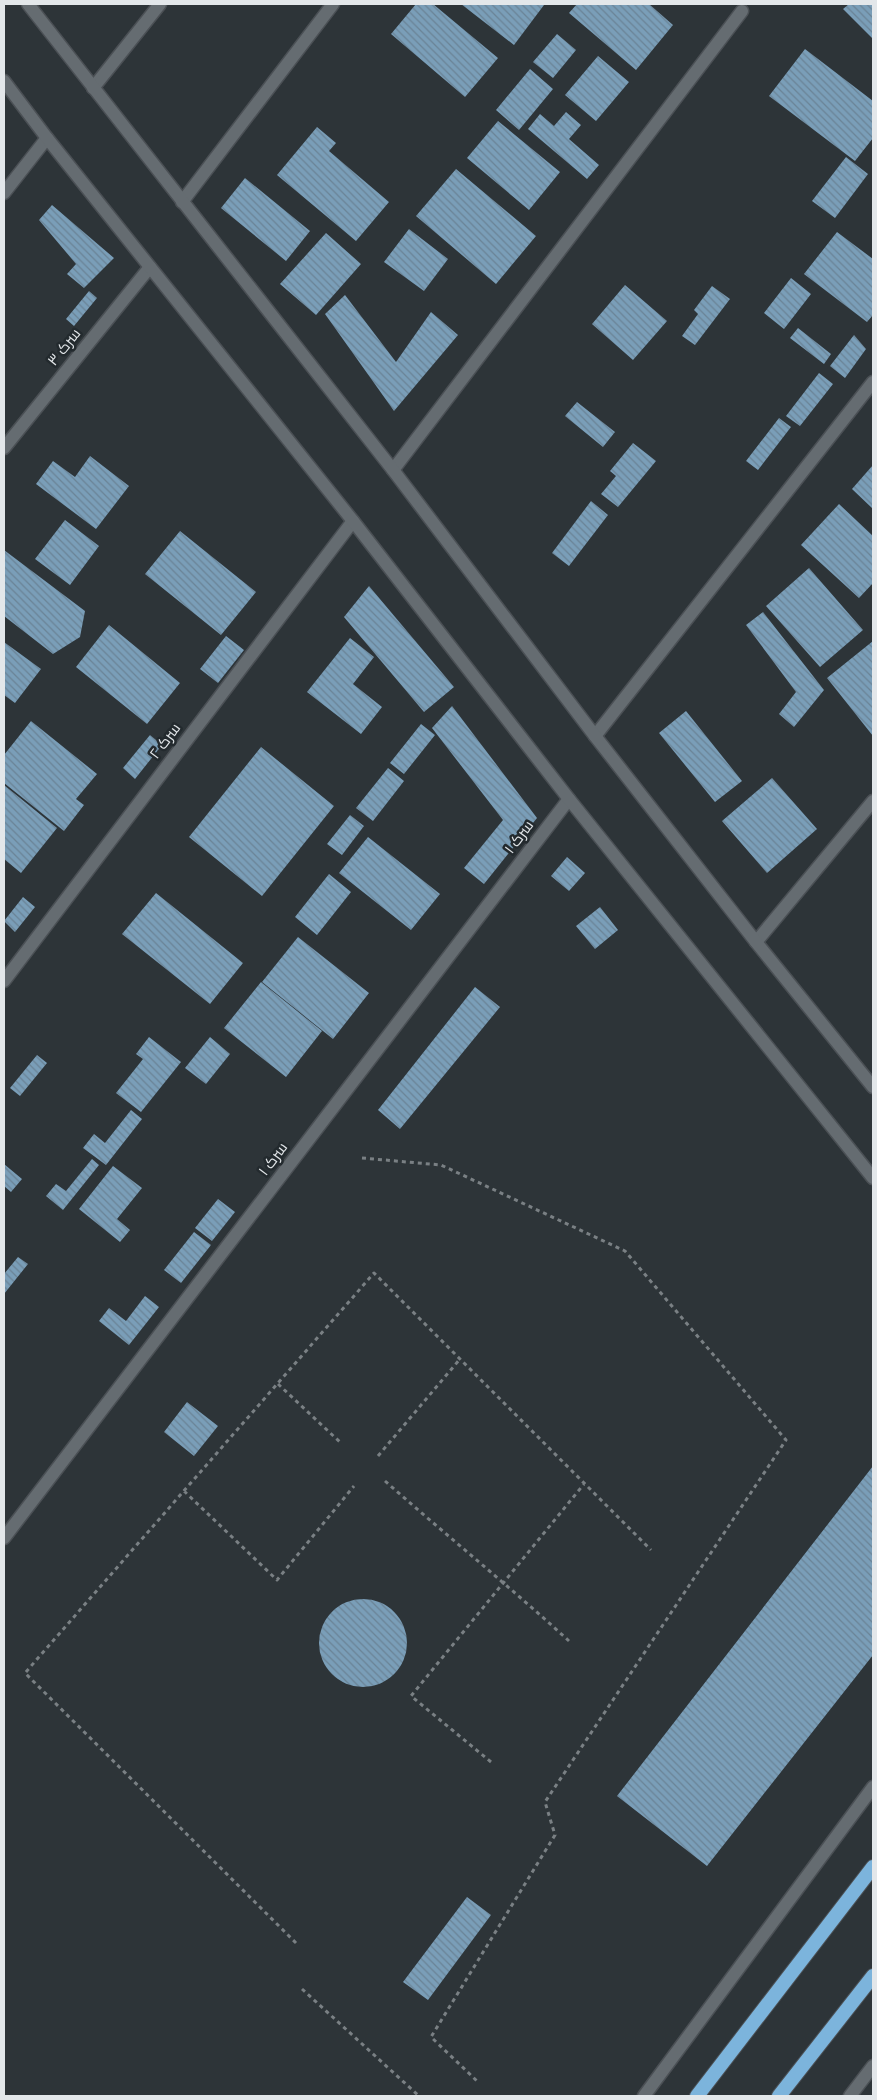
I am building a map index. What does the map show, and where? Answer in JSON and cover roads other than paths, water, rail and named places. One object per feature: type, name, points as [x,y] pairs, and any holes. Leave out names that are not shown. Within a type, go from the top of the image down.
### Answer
[{"type":"highway","points":[[697,2096],[873,1867]]},
{"type":"highway","points":[[779,2096],[873,1976]]},
{"type":"street","points":[[28,4],[393,470],[595,736],[756,942],[873,1087]]},
{"type":"street","points":[[93,88],[160,4]]},
{"type":"street","points":[[182,202],[333,4]]},
{"type":"street","points":[[393,470],[742,10]]},
{"type":"street","points":[[4,80],[47,138],[353,521],[569,799],[873,1178]]},
{"type":"street","points":[[4,193],[47,138]]},
{"type":"street","name":"سرک ۳","points":[[4,448],[150,267]]},
{"type":"street","points":[[595,736],[873,382]]},
{"type":"street","name":"سرک ۲","points":[[4,981],[353,521]]},
{"type":"street","name":"سرک ۱","points":[[4,1538],[569,799]]},
{"type":"street","points":[[756,942],[873,801]]},
{"type":"street","points":[[644,2096],[873,1787]]},
{"type":"street","points":[[850,2096],[873,2066]]}]
